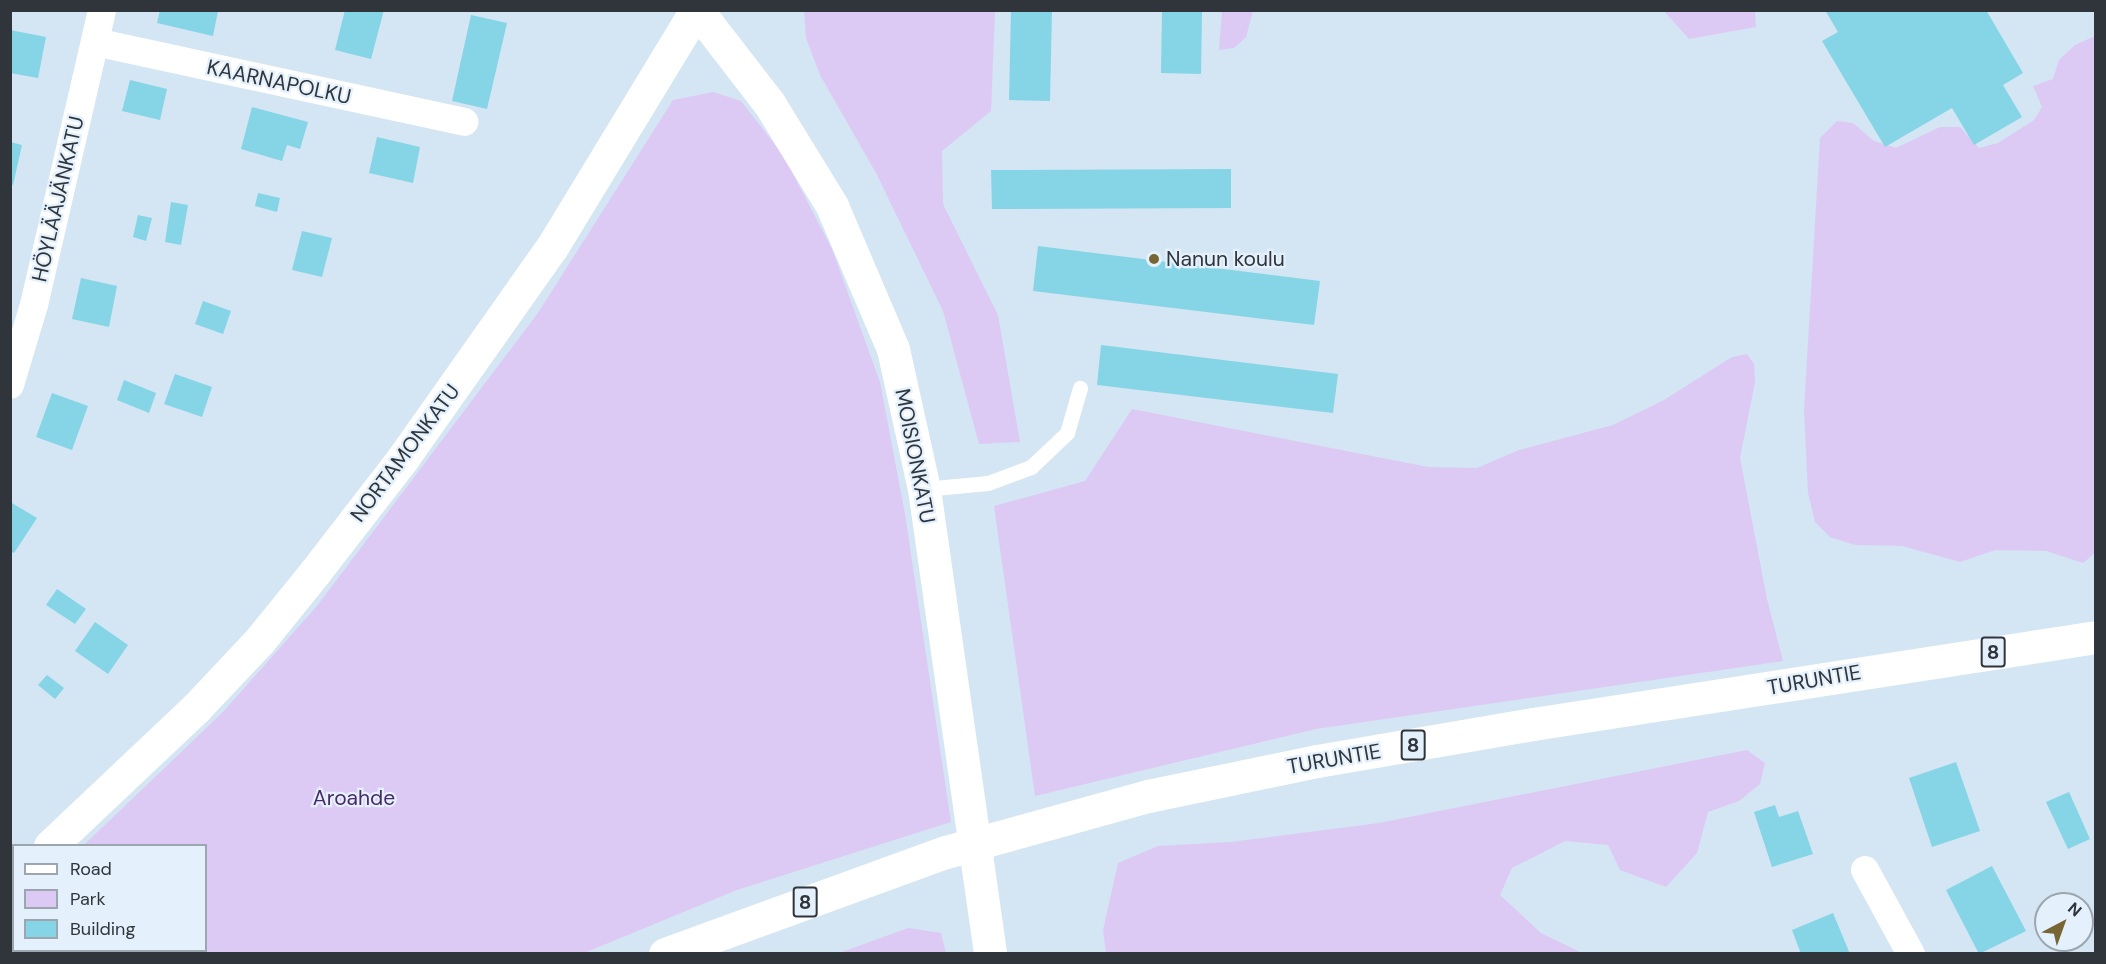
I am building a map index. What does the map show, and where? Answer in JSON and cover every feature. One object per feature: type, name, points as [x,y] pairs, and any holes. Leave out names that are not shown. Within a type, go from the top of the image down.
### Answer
[{"type":"main road","name":"MOISIONKATU","points":[[696,10],[769,103],[832,206],[892,349],[924,489],[990,954]]},
{"type":"main road","name":"NORTAMONKATU","points":[[52,844],[120,783],[236,665],[342,537],[552,247],[696,10]]},
{"type":"main road","name":"TURUNTIE","points":[[665,954],[946,852],[1077,813],[1317,761],[1891,666],[2096,637]]},
{"type":"street","name":"HÖYLÄÄJÄNKATU","points":[[10,385],[34,305],[102,10]]},
{"type":"street","name":"KAARNAPOLKU","points":[[95,42],[464,122]]},
{"type":"street","points":[[1865,870],[1911,954]]},
{"type":"lane","points":[[924,489],[988,483],[1031,467],[1067,433],[1080,388]]},
{"type":"green space","points":[[804,11],[995,11],[991,111],[942,151],[943,204],[998,315],[1020,442],[979,444],[943,311],[876,173],[820,75],[806,38]]},
{"type":"green space","points":[[1222,11],[1253,11],[1246,37],[1234,48],[1219,50]]},
{"type":"green space","points":[[1664,11],[1755,11],[1756,27],[1689,39]]},
{"type":"green space","points":[[2095,36],[2095,553],[2083,563],[2046,551],[1995,550],[1960,562],[1902,546],[1855,545],[1830,537],[1815,522],[1808,493],[1804,410],[1820,138],[1837,121],[1853,123],[1874,141],[1896,148],[1940,127],[1960,127],[1979,148],[1998,143],[2034,120],[2042,107],[2033,86],[2053,79],[2059,60],[2075,45]]},
{"type":"green space","name":"Aroahde","points":[[713,92],[741,101],[783,155],[832,249],[880,382],[905,514],[951,822],[737,890],[584,953],[11,954],[12,930],[12,952],[207,952],[207,844],[85,844],[222,713],[317,606],[538,313],[673,100]]},
{"type":"green space","points":[[1747,354],[1754,364],[1755,382],[1740,458],[1767,599],[1783,661],[1316,729],[1035,796],[994,506],[1085,481],[1132,409],[1428,467],[1477,468],[1519,450],[1613,425],[1664,400],[1732,357]]},
{"type":"green space","points":[[1747,750],[1765,763],[1760,784],[1739,801],[1708,812],[1697,853],[1666,887],[1620,870],[1608,845],[1565,841],[1512,868],[1500,895],[1541,933],[1582,953],[1106,953],[1103,930],[1118,863],[1158,846],[1231,842],[1379,823]]},
{"type":"green space","points":[[908,928],[941,933],[946,953],[839,953]]},
{"type":"building","points":[[160,10],[218,11],[213,36],[157,23]]},
{"type":"building","points":[[345,10],[384,10],[371,59],[335,50]]},
{"type":"building","points":[[1011,10],[1052,10],[1050,101],[1009,100]]},
{"type":"building","points":[[1162,10],[1202,10],[1201,74],[1161,73]]},
{"type":"building","points":[[1825,10],[1986,10],[2023,73],[2003,85],[2022,117],[1974,145],[1952,108],[1885,147],[1822,41],[1838,32]]},
{"type":"building","points":[[471,15],[507,23],[487,109],[452,101]]},
{"type":"building","points":[[10,30],[46,37],[38,78],[10,73]]},
{"type":"building","points":[[130,80],[167,89],[160,120],[122,111]]},
{"type":"building","points":[[252,107],[308,122],[300,149],[287,145],[282,161],[241,149]]},
{"type":"building","points":[[377,137],[420,147],[413,183],[369,173]]},
{"type":"building","points":[[10,142],[22,145],[13,185],[10,184]]},
{"type":"building","points":[[1231,169],[1231,208],[992,209],[991,170]]},
{"type":"building","points":[[258,193],[280,198],[277,212],[255,206]]},
{"type":"building","points":[[171,202],[188,205],[181,245],[165,242]]},
{"type":"building","points":[[138,215],[152,218],[146,241],[133,237]]},
{"type":"building","points":[[302,231],[332,238],[322,277],[292,270]]},
{"type":"building","points":[[1038,246],[1320,281],[1314,325],[1033,291]]},
{"type":"building","points":[[81,278],[117,286],[109,327],[72,319]]},
{"type":"building","points":[[203,301],[231,311],[223,334],[195,324]]},
{"type":"building","points":[[1101,345],[1338,374],[1333,413],[1097,385]]},
{"type":"building","points":[[175,374],[212,387],[202,417],[164,404]]},
{"type":"building","points":[[124,380],[156,393],[149,413],[117,400]]},
{"type":"building","points":[[52,393],[88,406],[72,450],[36,437]]},
{"type":"building","points":[[10,502],[37,518],[14,553],[10,551]]},
{"type":"building","points":[[57,589],[86,609],[75,624],[46,605]]},
{"type":"building","points":[[95,622],[128,645],[108,674],[75,651]]},
{"type":"building","points":[[47,675],[64,688],[55,699],[38,685]]},
{"type":"building","points":[[1956,762],[1980,831],[1932,847],[1909,778]]},
{"type":"building","points":[[2069,792],[2090,839],[2068,849],[2046,802]]},
{"type":"building","points":[[1775,805],[1779,817],[1798,811],[1813,854],[1772,867],[1754,812]]},
{"type":"building","points":[[1992,866],[2026,931],[1979,954],[1946,890]]},
{"type":"building","points":[[1833,913],[1850,954],[1801,954],[1792,930]]},
{"type":"place","name":"Nanun koulu","points":[[1154,259]]}]
